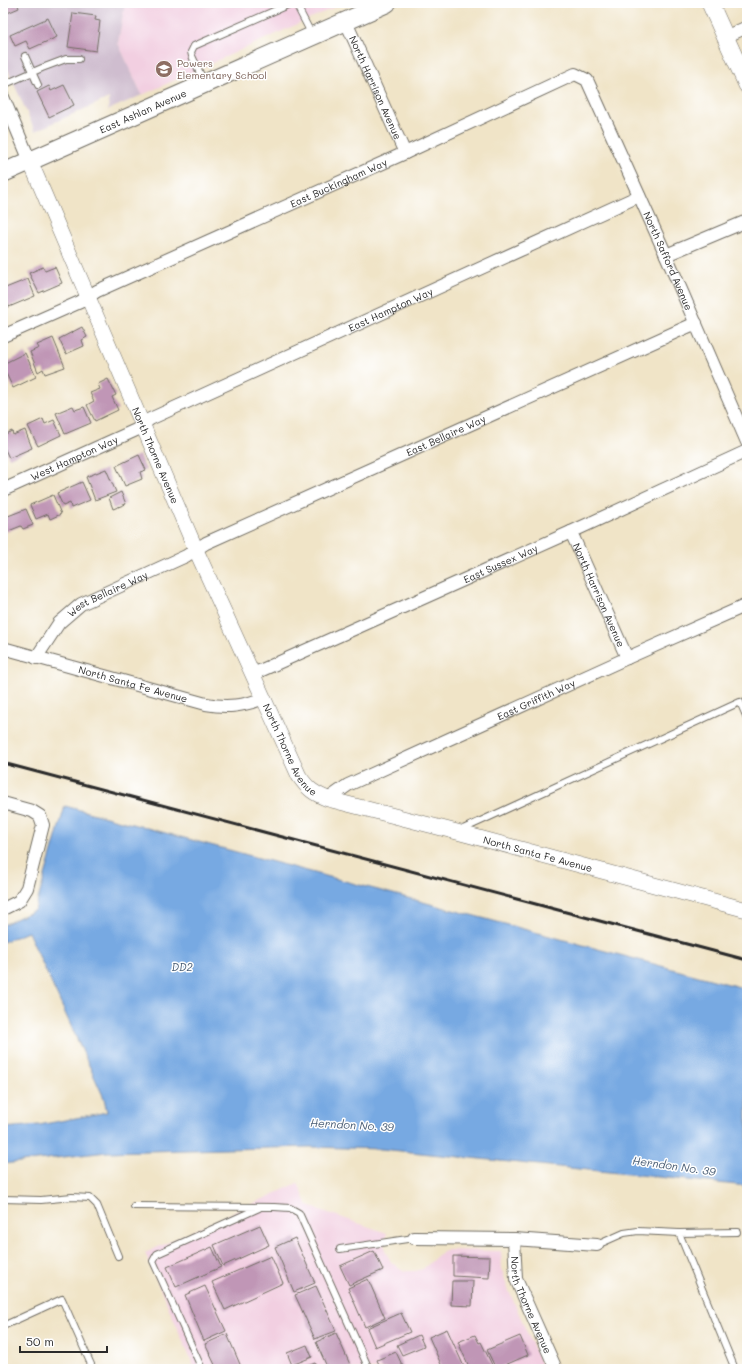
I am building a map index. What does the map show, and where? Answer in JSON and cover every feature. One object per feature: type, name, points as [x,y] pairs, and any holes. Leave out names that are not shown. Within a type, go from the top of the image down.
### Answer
[{"type":"main road","name":"East Ashlan Avenue","points":[[3,173],[387,3]]},
{"type":"main road","points":[[710,3],[747,85]]},
{"type":"street","name":"North Harrison Avenue","points":[[346,22],[406,153]]},
{"type":"street","points":[[725,37],[747,27]]},
{"type":"street","name":"East Buckingham Way","points":[[3,336],[80,302],[97,291],[406,153],[575,74],[587,80]]},
{"type":"street","name":"North Safford Avenue","points":[[587,80],[666,255],[747,442]]},
{"type":"street","name":"North Thorne Avenue","points":[[3,97],[196,550],[299,776],[306,787],[314,793],[328,799]]},
{"type":"street","name":"East Hampton Way","points":[[143,424],[150,419],[639,196]]},
{"type":"street","points":[[666,255],[747,220]]},
{"type":"street","name":"East Bellaire Way","points":[[196,550],[206,543],[696,323]]},
{"type":"street","name":"West Hampton Way","points":[[3,490],[136,430],[143,424]]},
{"type":"street","name":"East Sussex Way","points":[[253,674],[571,532],[747,451]]},
{"type":"street","name":"North Harrison Avenue","points":[[571,532],[627,658]]},
{"type":"street","name":"West Bellaire Way","points":[[36,658],[59,623],[81,604],[196,550]]},
{"type":"street","name":"East Griffith Way","points":[[328,799],[348,785],[747,605]]},
{"type":"street","name":"North Santa Fe Avenue","points":[[3,648],[206,704],[219,706],[242,705],[264,698]]},
{"type":"street","name":"North Santa Fe Avenue","points":[[328,799],[747,910]]},
{"type":"street","points":[[3,804],[32,811],[40,816],[43,825],[27,888],[19,902],[3,909]]},
{"type":"street","points":[[414,1238],[514,1239],[597,1244]]},
{"type":"street","name":"North Thorne Avenue","points":[[514,1239],[516,1279],[556,1369]]},
{"type":"lane","points":[[205,84],[192,56],[191,52],[194,46],[292,3],[297,6],[313,36]]},
{"type":"lane","points":[[25,56],[38,85]]},
{"type":"lane","points":[[3,85],[66,59],[79,59]]},
{"type":"lane","points":[[457,832],[740,702],[747,718]]},
{"type":"lane","points":[[3,1199],[41,1200],[72,1197],[90,1198],[97,1205],[118,1256]]},
{"type":"lane","points":[[134,1206],[290,1208],[299,1213],[369,1369]]},
{"type":"lane","points":[[202,1369],[153,1261],[157,1254],[261,1207]]},
{"type":"lane","points":[[597,1244],[624,1233],[638,1231],[679,1233],[737,1232]]},
{"type":"lane","points":[[679,1233],[735,1369]]},
{"type":"lane","points":[[340,1249],[414,1238]]},
{"type":"lane","points":[[3,1326],[62,1299],[93,1369]]},
{"type":"shaded area","points":[[3,3],[125,3],[118,43],[142,95],[108,110],[109,98],[35,131],[3,59]]},
{"type":"shaded area","name":"Powers Elementary School","points":[[125,3],[344,3],[142,95],[118,43]]},
{"type":"shaded area","points":[[298,1183],[308,1206],[387,1233],[384,1245],[385,1251],[391,1262],[401,1270],[415,1271],[423,1269],[438,1255],[447,1250],[501,1251],[502,1269],[506,1284],[543,1369],[195,1369],[145,1253]]},
{"type":"water","name":"DD2","points":[[65,806],[747,989],[747,1186],[381,1149],[310,1147],[107,1152],[3,1164],[3,1128],[39,1125],[107,1112],[104,1098],[28,932],[3,942],[3,925],[35,910]]},
{"type":"building","points":[[3,3],[17,3],[19,8],[5,14],[3,11]]},
{"type":"building","points":[[73,13],[96,16],[95,20],[100,21],[96,51],[68,47]]},
{"type":"building","points":[[48,18],[57,37],[30,49],[26,41],[15,46],[10,35]]},
{"type":"building","points":[[64,85],[74,105],[49,117],[37,92],[49,86],[51,91]]},
{"type":"building","points":[[43,267],[45,271],[55,267],[62,283],[39,293],[29,273]]},
{"type":"building","points":[[28,279],[35,296],[9,307],[3,293],[3,289]]},
{"type":"building","points":[[82,327],[87,337],[82,340],[84,346],[66,354],[59,339]]},
{"type":"building","points":[[53,338],[65,367],[45,374],[43,369],[38,372],[30,352],[39,348],[37,345]]},
{"type":"building","points":[[25,353],[36,377],[13,388],[3,364]]},
{"type":"building","points":[[108,379],[116,395],[112,397],[118,410],[95,421],[87,405],[94,401],[90,393],[100,389],[98,384]]},
{"type":"building","points":[[73,406],[75,410],[84,407],[91,423],[65,434],[56,413]]},
{"type":"building","points":[[43,419],[45,424],[54,420],[61,435],[38,446],[28,426]]},
{"type":"building","points":[[25,430],[32,448],[9,458],[3,445],[3,435],[12,431],[13,435]]},
{"type":"building","points":[[139,455],[146,470],[140,472],[142,479],[125,486],[116,466]]},
{"type":"building","points":[[106,469],[116,492],[95,500],[86,477]]},
{"type":"building","points":[[82,482],[90,500],[71,508],[70,503],[63,506],[57,493]]},
{"type":"building","points":[[121,492],[126,504],[113,509],[109,498]]},
{"type":"building","points":[[53,495],[61,514],[50,519],[48,514],[36,519],[30,505]]},
{"type":"building","points":[[26,509],[33,525],[23,529],[21,526],[6,532],[3,524],[3,518]]},
{"type":"building","points":[[260,1225],[269,1245],[223,1266],[214,1245]]},
{"type":"building","points":[[295,1238],[315,1283],[294,1292],[275,1247]]},
{"type":"building","points":[[212,1247],[221,1267],[176,1287],[167,1267]]},
{"type":"building","points":[[374,1251],[383,1270],[349,1285],[340,1266]]},
{"type":"building","points":[[271,1256],[283,1283],[225,1310],[212,1282]]},
{"type":"building","points":[[453,1256],[490,1257],[489,1278],[453,1276]]},
{"type":"building","points":[[368,1279],[385,1318],[365,1327],[348,1288]]},
{"type":"building","points":[[452,1281],[473,1281],[472,1306],[451,1305]]},
{"type":"building","points":[[205,1286],[226,1331],[204,1341],[185,1295]]},
{"type":"building","points":[[316,1286],[336,1331],[315,1339],[295,1295]]},
{"type":"building","points":[[401,1313],[410,1332],[375,1347],[367,1328]]},
{"type":"building","points":[[447,1329],[465,1369],[443,1369],[429,1337]]},
{"type":"building","points":[[336,1333],[352,1369],[328,1369],[316,1342]]},
{"type":"building","points":[[227,1334],[242,1369],[217,1369],[205,1344]]},
{"type":"building","points":[[419,1335],[424,1346],[402,1355],[397,1345]]},
{"type":"building","points":[[475,1335],[479,1343],[481,1342],[494,1369],[470,1369],[458,1342]]},
{"type":"building","points":[[520,1336],[528,1355],[496,1369],[487,1350]]},
{"type":"building","points":[[307,1345],[312,1357],[292,1365],[287,1353]]},
{"type":"building","points":[[396,1352],[404,1369],[381,1369],[377,1360]]},
{"type":"building","points":[[315,1363],[317,1369],[300,1369]]},
{"type":"railway","points":[[3,763],[747,960]]},
{"type":"place","name":"Powers Elementary School","points":[[164,69]]},
{"type":"water label","name":"Herndon No. 39","points":[[352,1125]]},
{"type":"water label","name":"Herndon No. 39","points":[[674,1166]]}]
